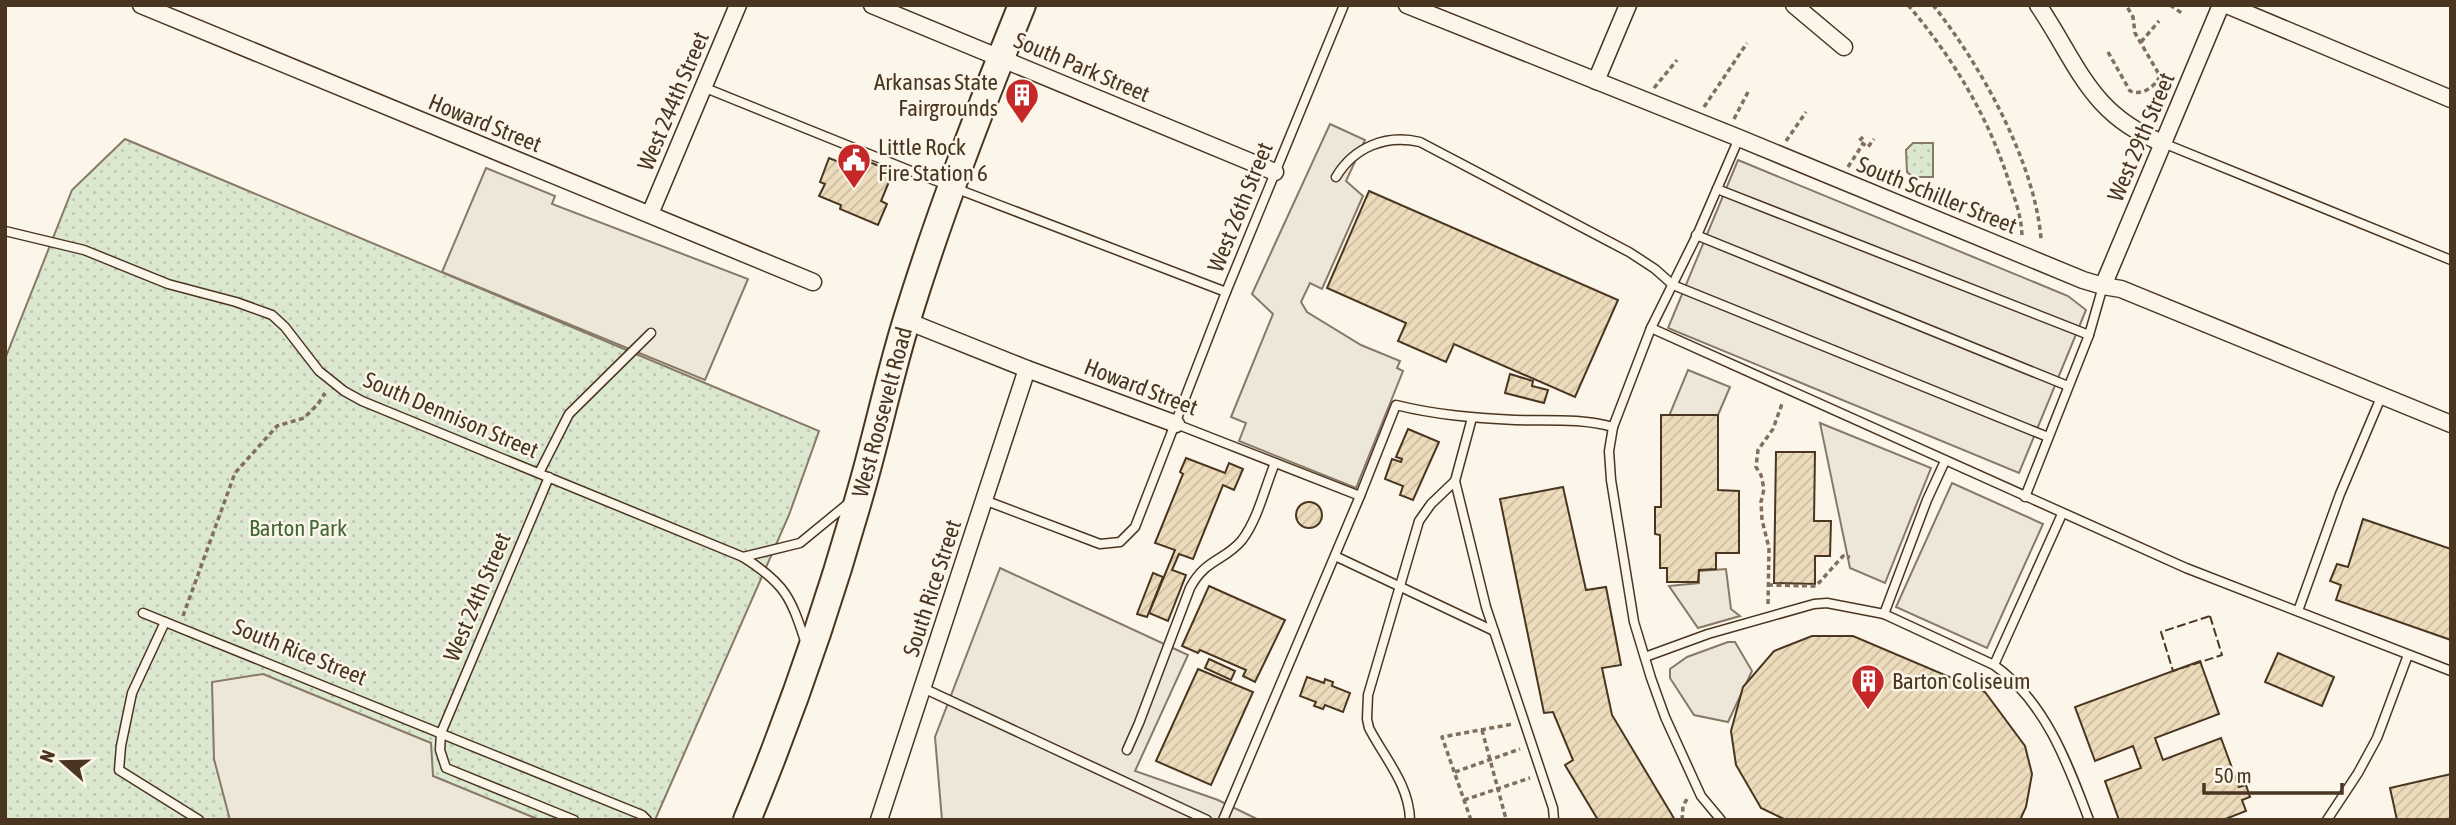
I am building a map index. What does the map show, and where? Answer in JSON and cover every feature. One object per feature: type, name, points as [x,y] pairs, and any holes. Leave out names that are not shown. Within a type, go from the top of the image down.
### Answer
[{"type":"main road","name":"West Roosevelt Road","points":[[747,820],[809,654],[860,494],[906,321],[950,186],[1022,5]]},
{"type":"street","name":"Howard Street","points":[[141,5],[813,282]]},
{"type":"street","name":"West 244th Street","points":[[650,215],[738,5]]},
{"type":"street","name":"South Park Street","points":[[872,5],[1275,172]]},
{"type":"street","name":"South Schiller Street","points":[[1408,5],[2022,254],[2103,286],[2121,289],[2451,424]]},
{"type":"street","points":[[1596,80],[1628,5]]},
{"type":"street","points":[[1794,5],[1844,47]]},
{"type":"street","points":[[2038,5],[2074,67],[2096,98],[2128,127],[2163,143]]},
{"type":"street","name":"West 29th Street","points":[[2103,286],[2221,5]]},
{"type":"street","points":[[2227,5],[2451,99]]},
{"type":"street","name":"Howard Street","points":[[906,321],[1176,424]]},
{"type":"street","name":"South Rice Street","points":[[880,820],[1027,369]]},
{"type":"lane","name":"West 26th Street","points":[[984,500],[1100,544],[1119,542],[1135,527],[1226,292],[1344,5]]},
{"type":"lane","points":[[704,87],[950,186],[1226,292]]},
{"type":"lane","points":[[1721,820],[1701,796],[1664,714],[1634,622],[1611,480],[1609,451],[1613,428],[1651,328],[1717,189],[1734,136]]},
{"type":"lane","points":[[1336,177],[1350,160],[1373,144],[1395,138],[1420,142],[1629,252],[1673,285],[2048,437]]},
{"type":"lane","points":[[2163,143],[2451,260]]},
{"type":"lane","points":[[1717,189],[2089,335]]},
{"type":"lane","name":"South Dennison Street","points":[[5,231],[84,250],[168,284],[236,302],[272,315],[285,327],[319,371],[331,382],[362,401],[743,557],[765,570],[783,588],[793,604],[809,654]]},
{"type":"lane","points":[[1696,235],[2068,386]]},
{"type":"lane","points":[[2025,497],[2089,335],[2103,286]]},
{"type":"lane","points":[[1651,328],[2186,568],[2451,671]]},
{"type":"lane","points":[[539,473],[569,415],[651,333]]},
{"type":"lane","points":[[2298,611],[2340,494],[2382,396]]},
{"type":"lane","points":[[1223,820],[1396,405],[1432,414],[1472,418],[1580,420],[1613,428]]},
{"type":"lane","points":[[1472,418],[1455,481],[1494,631],[1553,808],[1554,820]]},
{"type":"lane","name":"Howard Street","points":[[1176,424],[1360,496]]},
{"type":"lane","points":[[1884,614],[1899,570],[1945,461]]},
{"type":"lane","points":[[1126,750],[1139,723],[1190,588],[1198,574],[1213,560],[1232,550],[1243,538],[1275,463]]},
{"type":"lane","name":"West 24th Street","points":[[441,733],[549,477]]},
{"type":"lane","points":[[1410,820],[1402,782],[1378,745],[1367,719],[1368,695],[1419,521],[1431,504],[1455,481]]},
{"type":"lane","points":[[743,557],[800,543],[860,494]]},
{"type":"lane","points":[[1994,665],[2062,514]]},
{"type":"lane","points":[[1335,556],[1494,631]]},
{"type":"lane","points":[[1645,657],[1708,634],[1814,604],[1863,608],[1884,614],[1994,665],[2008,675],[2039,713],[2067,765],[2089,820]]},
{"type":"lane","name":"South Rice Street","points":[[143,613],[642,815],[647,820]]},
{"type":"lane","points":[[165,622],[132,693],[119,770],[199,820]]},
{"type":"lane","points":[[2328,819],[2377,738],[2408,655]]},
{"type":"lane","points":[[923,688],[1207,820]]},
{"type":"lane","points":[[441,733],[440,750],[446,768],[574,820]]},
{"type":"path","points":[[1908,5],[1936,38],[1978,107],[2001,156],[2018,211],[2022,230],[2022,254]]},
{"type":"path","points":[[1933,5],[1978,68],[2010,131],[2040,219],[2041,239]]},
{"type":"path","points":[[2108,52],[2130,91],[2145,91],[2156,84],[2160,76],[2135,33],[2133,17],[2126,5]]},
{"type":"path","points":[[2170,5],[2183,14]]},
{"type":"path","points":[[2141,42],[2160,21]]},
{"type":"path","points":[[1695,121],[1746,43]]},
{"type":"path","points":[[1643,99],[1677,60]]},
{"type":"path","points":[[1734,136],[1748,92]]},
{"type":"path","points":[[1778,155],[1806,112]]},
{"type":"path","points":[[1863,137],[1859,141],[1868,147],[1874,139]]},
{"type":"path","points":[[1852,160],[1863,144]]},
{"type":"path","points":[[179,628],[235,473],[277,426],[304,418],[318,404],[331,382]]},
{"type":"path","points":[[1768,617],[1769,548],[1762,520],[1761,502],[1764,489],[1756,467],[1758,450],[1773,429],[1788,390]]},
{"type":"path","points":[[1768,585],[1816,586],[1843,556],[1850,557]]},
{"type":"path","points":[[1471,820],[1442,737],[1525,722]]},
{"type":"path","points":[[1482,730],[1506,819]]},
{"type":"path","points":[[1454,772],[1532,745]]},
{"type":"path","points":[[1464,800],[1542,774]]},
{"type":"green space","name":"Barton Park","points":[[125,139],[819,431],[789,515],[655,820],[5,820],[5,359],[72,190]]},
{"type":"green space","points":[[1913,143],[1933,143],[1933,177],[1913,177],[1907,172],[1906,150]]},
{"type":"shaded area","points":[[1330,124],[1365,140],[1346,181],[1363,196],[1322,289],[1310,283],[1301,302],[1307,312],[1361,345],[1400,361],[1397,368],[1403,371],[1356,488],[1239,441],[1246,423],[1231,417],[1273,314],[1252,294]]},
{"type":"shaded area","points":[[1738,160],[2068,296],[2086,310],[2019,473],[1668,328]]},
{"type":"shaded area","points":[[486,168],[555,196],[552,204],[748,279],[705,380],[442,272]]},
{"type":"shaded area","points":[[1688,370],[1730,387],[1718,415],[1669,416]]},
{"type":"shaded area","points":[[1820,423],[1931,468],[1885,583],[1850,568]]},
{"type":"shaded area","points":[[1952,483],[2043,524],[1987,648],[1896,607]]},
{"type":"shaded area","points":[[1000,568],[1188,655],[1135,771],[1218,800],[1259,820],[942,820],[935,737]]},
{"type":"shaded area","points":[[1726,569],[1731,609],[1740,616],[1698,628],[1669,586],[1699,583],[1699,571]]},
{"type":"shaded area","points":[[1735,642],[1752,671],[1728,722],[1694,715],[1670,678],[1670,669],[1687,657]]},
{"type":"shaded area","points":[[263,674],[431,743],[433,776],[540,820],[230,820],[214,759],[212,682]]},
{"type":"building","name":"Little Rock Fire Station 6","points":[[844,151],[893,172],[881,201],[887,204],[878,225],[840,209],[841,205],[819,196],[825,184],[820,182],[829,158],[839,162]]},
{"type":"building","points":[[1369,191],[1618,300],[1575,397],[1454,344],[1446,362],[1398,341],[1406,323],[1327,288]]},
{"type":"building","points":[[1510,374],[1533,381],[1532,386],[1548,390],[1544,403],[1505,393]]},
{"type":"building","points":[[1661,415],[1718,415],[1718,490],[1739,491],[1739,553],[1716,553],[1716,569],[1699,570],[1698,582],[1667,582],[1667,568],[1660,568],[1660,535],[1655,534],[1655,507],[1661,507]]},
{"type":"building","points":[[1408,429],[1439,442],[1413,500],[1400,495],[1403,486],[1385,479],[1392,459],[1401,462],[1402,459],[1396,457]]},
{"type":"building","points":[[1776,452],[1815,452],[1814,521],[1831,521],[1830,556],[1815,556],[1815,584],[1774,583]]},
{"type":"building","points":[[1186,458],[1225,473],[1229,463],[1243,469],[1234,490],[1223,485],[1193,559],[1179,554],[1172,570],[1186,575],[1168,621],[1149,613],[1175,550],[1155,543],[1183,474],[1180,472]]},
{"type":"building","points":[[1563,487],[1586,590],[1606,587],[1621,665],[1602,668],[1612,715],[1675,820],[1598,820],[1565,765],[1573,760],[1553,712],[1544,713],[1500,499]]},
{"type":"building","points":[[1309,502],[1318,506],[1322,515],[1318,524],[1309,528],[1300,524],[1296,515],[1300,506]]},
{"type":"building","points":[[2363,519],[2451,549],[2451,640],[2336,600],[2341,585],[2330,581],[2337,564],[2348,567]]},
{"type":"building","points":[[1153,573],[1163,577],[1147,617],[1137,614]]},
{"type":"building","points":[[1209,586],[1285,620],[1255,682],[1243,676],[1246,670],[1200,650],[1198,653],[1182,646]]},
{"type":"building","name":"Barton Coliseum","points":[[1812,636],[1853,636],[1985,692],[2025,746],[2032,774],[2026,807],[2020,820],[1786,820],[1761,808],[1736,765],[1731,731],[1743,687],[1774,651]]},
{"type":"building","points":[[2278,653],[2334,677],[2322,706],[2265,682]]},
{"type":"building","points":[[1209,659],[1235,671],[1231,680],[1205,668]]},
{"type":"building","points":[[2200,661],[2219,714],[2155,738],[2163,760],[2221,738],[2239,787],[2246,785],[2250,797],[2242,800],[2246,811],[2223,820],[2119,820],[2105,781],[2141,768],[2133,746],[2095,761],[2075,707]]},
{"type":"building","points":[[1198,669],[1253,692],[1211,785],[1156,761]]},
{"type":"building","points":[[1307,677],[1324,683],[1325,679],[1333,682],[1332,686],[1350,693],[1343,712],[1325,705],[1323,709],[1314,706],[1316,702],[1300,696]]},
{"type":"building","points":[[2451,774],[2451,820],[2397,820],[2390,788]]},
{"type":"fence","points":[[2210,616],[2222,655],[2173,671],[2161,632],[2210,616]]},
{"type":"place","name":"Arkansas State Fairgrounds","points":[[1022,125]]},
{"type":"place","name":"Little Rock Fire Station 6","points":[[854,190]]},
{"type":"place","name":"Barton Coliseum","points":[[1868,711]]}]
